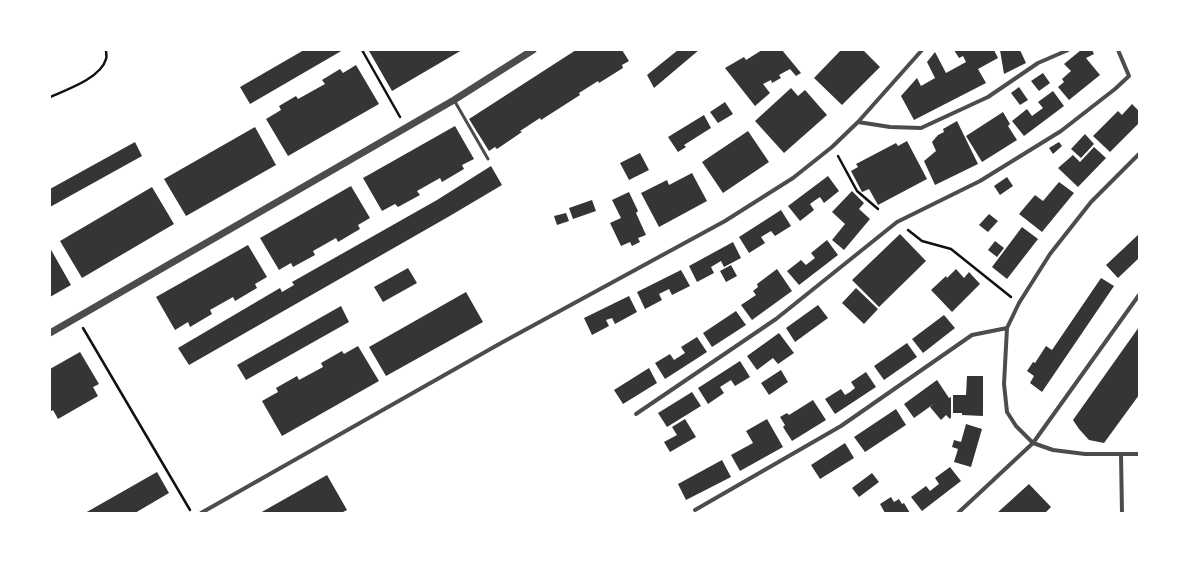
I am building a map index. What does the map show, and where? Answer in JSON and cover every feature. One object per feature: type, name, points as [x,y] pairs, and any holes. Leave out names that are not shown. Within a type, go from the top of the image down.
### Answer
[{"type":"street","points":[[50,333],[454,100],[533,50]]},
{"type":"street","points":[[201,513],[501,343],[725,221],[793,178],[832,147],[858,122],[922,50]]},
{"type":"street","points":[[858,122],[890,127],[921,128],[988,96],[1038,63],[1068,50]]},
{"type":"street","points":[[636,414],[776,319],[897,222],[980,181],[1061,131],[1115,89],[1129,76],[1118,50]]},
{"type":"street","points":[[1139,154],[1091,202],[1050,254],[1019,303],[1007,328],[1004,384],[1007,412],[1016,426],[1033,443],[1053,450],[1085,454],[1139,454]]},
{"type":"street","points":[[958,513],[1033,443],[1139,295]]},
{"type":"street","points":[[695,510],[841,426],[972,335],[1007,328]]},
{"type":"street","points":[[1121,454],[1122,513]]},
{"type":"lane","points":[[454,100],[488,159]]},
{"type":"path","points":[[50,97],[91,77],[100,69],[106,59],[106,50]]},
{"type":"path","points":[[362,50],[406,128]]},
{"type":"path","points":[[832,147],[857,191],[878,209]]},
{"type":"path","points":[[903,227],[922,241],[951,249],[1019,303]]},
{"type":"path","points":[[77,317],[192,513]]},
{"type":"building","points":[[304,50],[343,50],[250,104],[240,87]]},
{"type":"building","points":[[462,50],[392,91],[369,51]]},
{"type":"building","points":[[576,50],[622,50],[629,61],[622,65],[623,68],[579,93],[580,95],[541,120],[540,118],[497,149],[495,147],[489,151],[469,119]]},
{"type":"building","points":[[678,50],[699,50],[654,88],[647,75]]},
{"type":"building","points":[[762,50],[782,50],[801,73],[796,76],[790,69],[779,75],[781,78],[772,83],[771,80],[763,84],[770,93],[755,106],[725,68],[744,57],[746,60]]},
{"type":"building","points":[[841,50],[863,50],[880,67],[842,105],[814,78]]},
{"type":"building","points":[[954,50],[994,50],[998,58],[978,69],[986,83],[914,120],[901,96],[917,78],[921,86],[935,78],[927,62],[935,52],[946,73],[966,62],[963,56],[959,58]]},
{"type":"building","points":[[1000,50],[1020,50],[1026,63],[1004,74]]},
{"type":"building","points":[[1081,50],[1092,50],[1094,54],[1086,58],[1100,75],[1069,100],[1058,87],[1064,82],[1062,79],[1071,71],[1064,64]]},
{"type":"building","points":[[356,65],[379,104],[288,156],[266,119],[281,110],[279,106],[296,96],[298,99],[325,84],[322,80],[340,69],[343,73]]},
{"type":"building","points":[[1043,73],[1050,83],[1039,91],[1031,81]]},
{"type":"building","points":[[1019,87],[1028,100],[1020,105],[1011,93]]},
{"type":"building","points":[[791,88],[798,96],[805,90],[827,115],[784,153],[755,121]]},
{"type":"building","points":[[1053,91],[1064,106],[1024,136],[1012,121],[1027,109],[1032,116],[1043,108],[1038,102]]},
{"type":"building","points":[[725,102],[733,114],[718,123],[710,112]]},
{"type":"building","points":[[1132,104],[1139,111],[1139,123],[1110,152],[1093,136],[1118,111],[1122,115]]},
{"type":"building","points":[[1003,112],[1010,124],[1008,126],[1017,140],[982,162],[966,136]]},
{"type":"building","points":[[704,115],[711,128],[684,145],[686,147],[678,152],[668,137]]},
{"type":"building","points":[[957,121],[978,164],[935,185],[924,161],[936,151],[932,142],[938,135],[944,132],[943,129]]},
{"type":"building","points":[[455,126],[474,159],[462,165],[464,169],[442,182],[440,178],[417,191],[420,195],[398,207],[395,204],[382,211],[363,178]]},
{"type":"building","points":[[255,127],[276,165],[186,216],[164,179]]},
{"type":"building","points":[[748,131],[769,162],[723,193],[702,162]]},
{"type":"building","points":[[1085,134],[1094,144],[1081,158],[1071,149]]},
{"type":"building","points":[[907,141],[927,179],[878,205],[869,189],[862,192],[851,171],[858,167],[856,164],[896,143],[898,146]]},
{"type":"building","points":[[135,142],[142,156],[50,207],[50,189]]},
{"type":"building","points":[[1059,142],[1062,146],[1053,154],[1049,148]]},
{"type":"building","points":[[1094,147],[1106,158],[1078,187],[1058,168],[1073,155],[1080,162]]},
{"type":"building","points":[[640,153],[649,170],[629,180],[620,163]]},
{"type":"building","points":[[491,166],[502,185],[448,217],[189,365],[178,348],[280,288],[282,292],[294,285],[292,282],[437,200]]},
{"type":"building","points":[[692,173],[707,201],[659,227],[641,193],[667,180],[669,185]]},
{"type":"building","points":[[828,176],[839,191],[824,203],[820,197],[810,204],[814,210],[800,221],[788,206]]},
{"type":"building","points":[[1007,177],[1013,186],[1000,195],[994,186]]},
{"type":"building","points":[[1059,182],[1074,193],[1042,232],[1019,214],[1035,195],[1043,201]]},
{"type":"building","points":[[351,186],[370,218],[358,225],[360,229],[338,242],[336,238],[313,251],[315,255],[293,267],[291,263],[279,270],[260,238]]},
{"type":"building","points":[[152,187],[174,224],[82,278],[60,241]]},
{"type":"building","points":[[852,191],[864,203],[859,209],[870,219],[844,250],[832,240],[845,224],[832,212]]},
{"type":"building","points":[[629,192],[638,211],[636,213],[646,235],[638,238],[640,242],[632,246],[630,242],[621,246],[610,223],[621,218],[612,200]]},
{"type":"building","points":[[592,200],[596,211],[573,219],[569,208]]},
{"type":"building","points":[[781,210],[791,226],[775,236],[771,231],[761,237],[765,243],[749,253],[739,237]]},
{"type":"building","points":[[566,213],[569,221],[557,225],[554,216]]},
{"type":"building","points":[[989,214],[998,221],[988,232],[979,225]]},
{"type":"building","points":[[1022,227],[1038,239],[1007,279],[992,267]]},
{"type":"building","points":[[900,234],[926,261],[879,307],[852,280]]},
{"type":"building","points":[[1139,234],[1139,258],[1118,278],[1106,265]]},
{"type":"building","points":[[827,240],[838,255],[799,285],[787,271],[801,260],[806,265],[815,258],[811,253]]},
{"type":"building","points":[[995,241],[1004,248],[997,257],[988,250]]},
{"type":"building","points":[[733,242],[741,258],[724,267],[721,261],[711,267],[714,273],[697,282],[689,266]]},
{"type":"building","points":[[248,245],[267,277],[255,284],[257,288],[235,301],[233,297],[210,310],[212,314],[190,327],[188,322],[175,330],[156,297]]},
{"type":"building","points":[[50,248],[71,285],[50,297]]},
{"type":"building","points":[[731,265],[737,276],[726,282],[720,271]]},
{"type":"building","points":[[408,268],[417,283],[383,302],[374,287]]},
{"type":"building","points":[[777,269],[792,291],[752,320],[741,305],[756,295],[753,291],[758,287],[757,284]]},
{"type":"building","points":[[956,269],[964,278],[969,272],[980,284],[952,312],[931,290]]},
{"type":"building","points":[[681,270],[690,286],[672,295],[669,289],[659,294],[662,300],[645,309],[637,292]]},
{"type":"building","points":[[1101,278],[1114,286],[1042,392],[1030,383],[1034,376],[1027,371],[1033,362],[1035,363],[1046,346],[1052,350]]},
{"type":"building","points":[[856,288],[878,309],[864,324],[842,303]]},
{"type":"building","points":[[466,292],[483,322],[386,376],[369,347]]},
{"type":"building","points":[[629,296],[637,312],[615,324],[612,318],[606,320],[609,326],[592,335],[584,318]]},
{"type":"building","points":[[818,305],[828,318],[795,342],[786,328]]},
{"type":"building","points":[[341,306],[349,322],[246,380],[237,365]]},
{"type":"building","points":[[736,311],[746,325],[712,347],[703,333]]},
{"type":"building","points":[[944,315],[955,328],[923,353],[912,339]]},
{"type":"building","points":[[1139,327],[1139,395],[1104,443],[1089,440],[1073,420]]},
{"type":"building","points":[[779,333],[794,353],[778,364],[773,358],[757,370],[747,356]]},
{"type":"building","points":[[697,337],[707,352],[665,379],[655,363],[670,354],[674,360],[685,353],[681,347]]},
{"type":"building","points":[[907,343],[917,357],[884,380],[874,366]]},
{"type":"building","points":[[358,346],[379,381],[282,436],[262,401],[278,392],[276,388],[297,376],[299,380],[323,367],[321,363],[342,351],[344,354]]},
{"type":"building","points":[[80,352],[99,384],[93,387],[98,396],[58,419],[53,410],[50,412],[50,369]]},
{"type":"building","points":[[740,361],[750,377],[735,386],[731,380],[720,387],[724,393],[708,404],[698,388]]},
{"type":"building","points":[[649,368],[657,383],[623,404],[614,390]]},
{"type":"building","points":[[781,370],[788,382],[769,395],[761,383]]},
{"type":"building","points":[[866,372],[876,387],[835,414],[825,399],[841,389],[845,395],[850,392],[855,388],[851,382]]},
{"type":"building","points":[[967,376],[983,376],[983,416],[953,413],[953,395],[966,395]]},
{"type":"building","points":[[937,380],[949,398],[951,397],[950,419],[946,415],[941,420],[930,407],[935,403],[914,418],[904,404]]},
{"type":"building","points":[[692,392],[701,406],[667,427],[658,413]]},
{"type":"building","points":[[813,400],[826,420],[792,441],[783,427],[785,425],[780,417],[787,413],[789,415]]},
{"type":"building","points":[[896,409],[906,425],[865,452],[854,437]]},
{"type":"building","points":[[685,419],[696,437],[670,452],[664,442],[677,435],[672,427]]},
{"type":"building","points":[[767,419],[783,447],[740,471],[731,455],[753,443],[746,431]]},
{"type":"building","points":[[966,424],[982,429],[971,467],[954,462],[958,449],[952,447],[954,440],[961,442]]},
{"type":"building","points":[[845,443],[854,458],[820,479],[811,465]]},
{"type":"building","points":[[722,460],[731,477],[686,500],[678,484]]},
{"type":"building","points":[[950,467],[961,481],[922,511],[911,497],[926,486],[930,491],[939,484],[935,478]]},
{"type":"building","points":[[157,472],[169,493],[135,513],[85,513]]},
{"type":"building","points":[[872,473],[879,482],[859,497],[852,488]]},
{"type":"building","points":[[327,475],[347,510],[341,513],[260,513]]},
{"type":"building","points":[[1029,484],[1051,507],[1045,513],[997,513]]},
{"type":"building","points":[[891,497],[894,502],[899,499],[902,504],[904,503],[910,513],[885,513],[880,504]]}]
